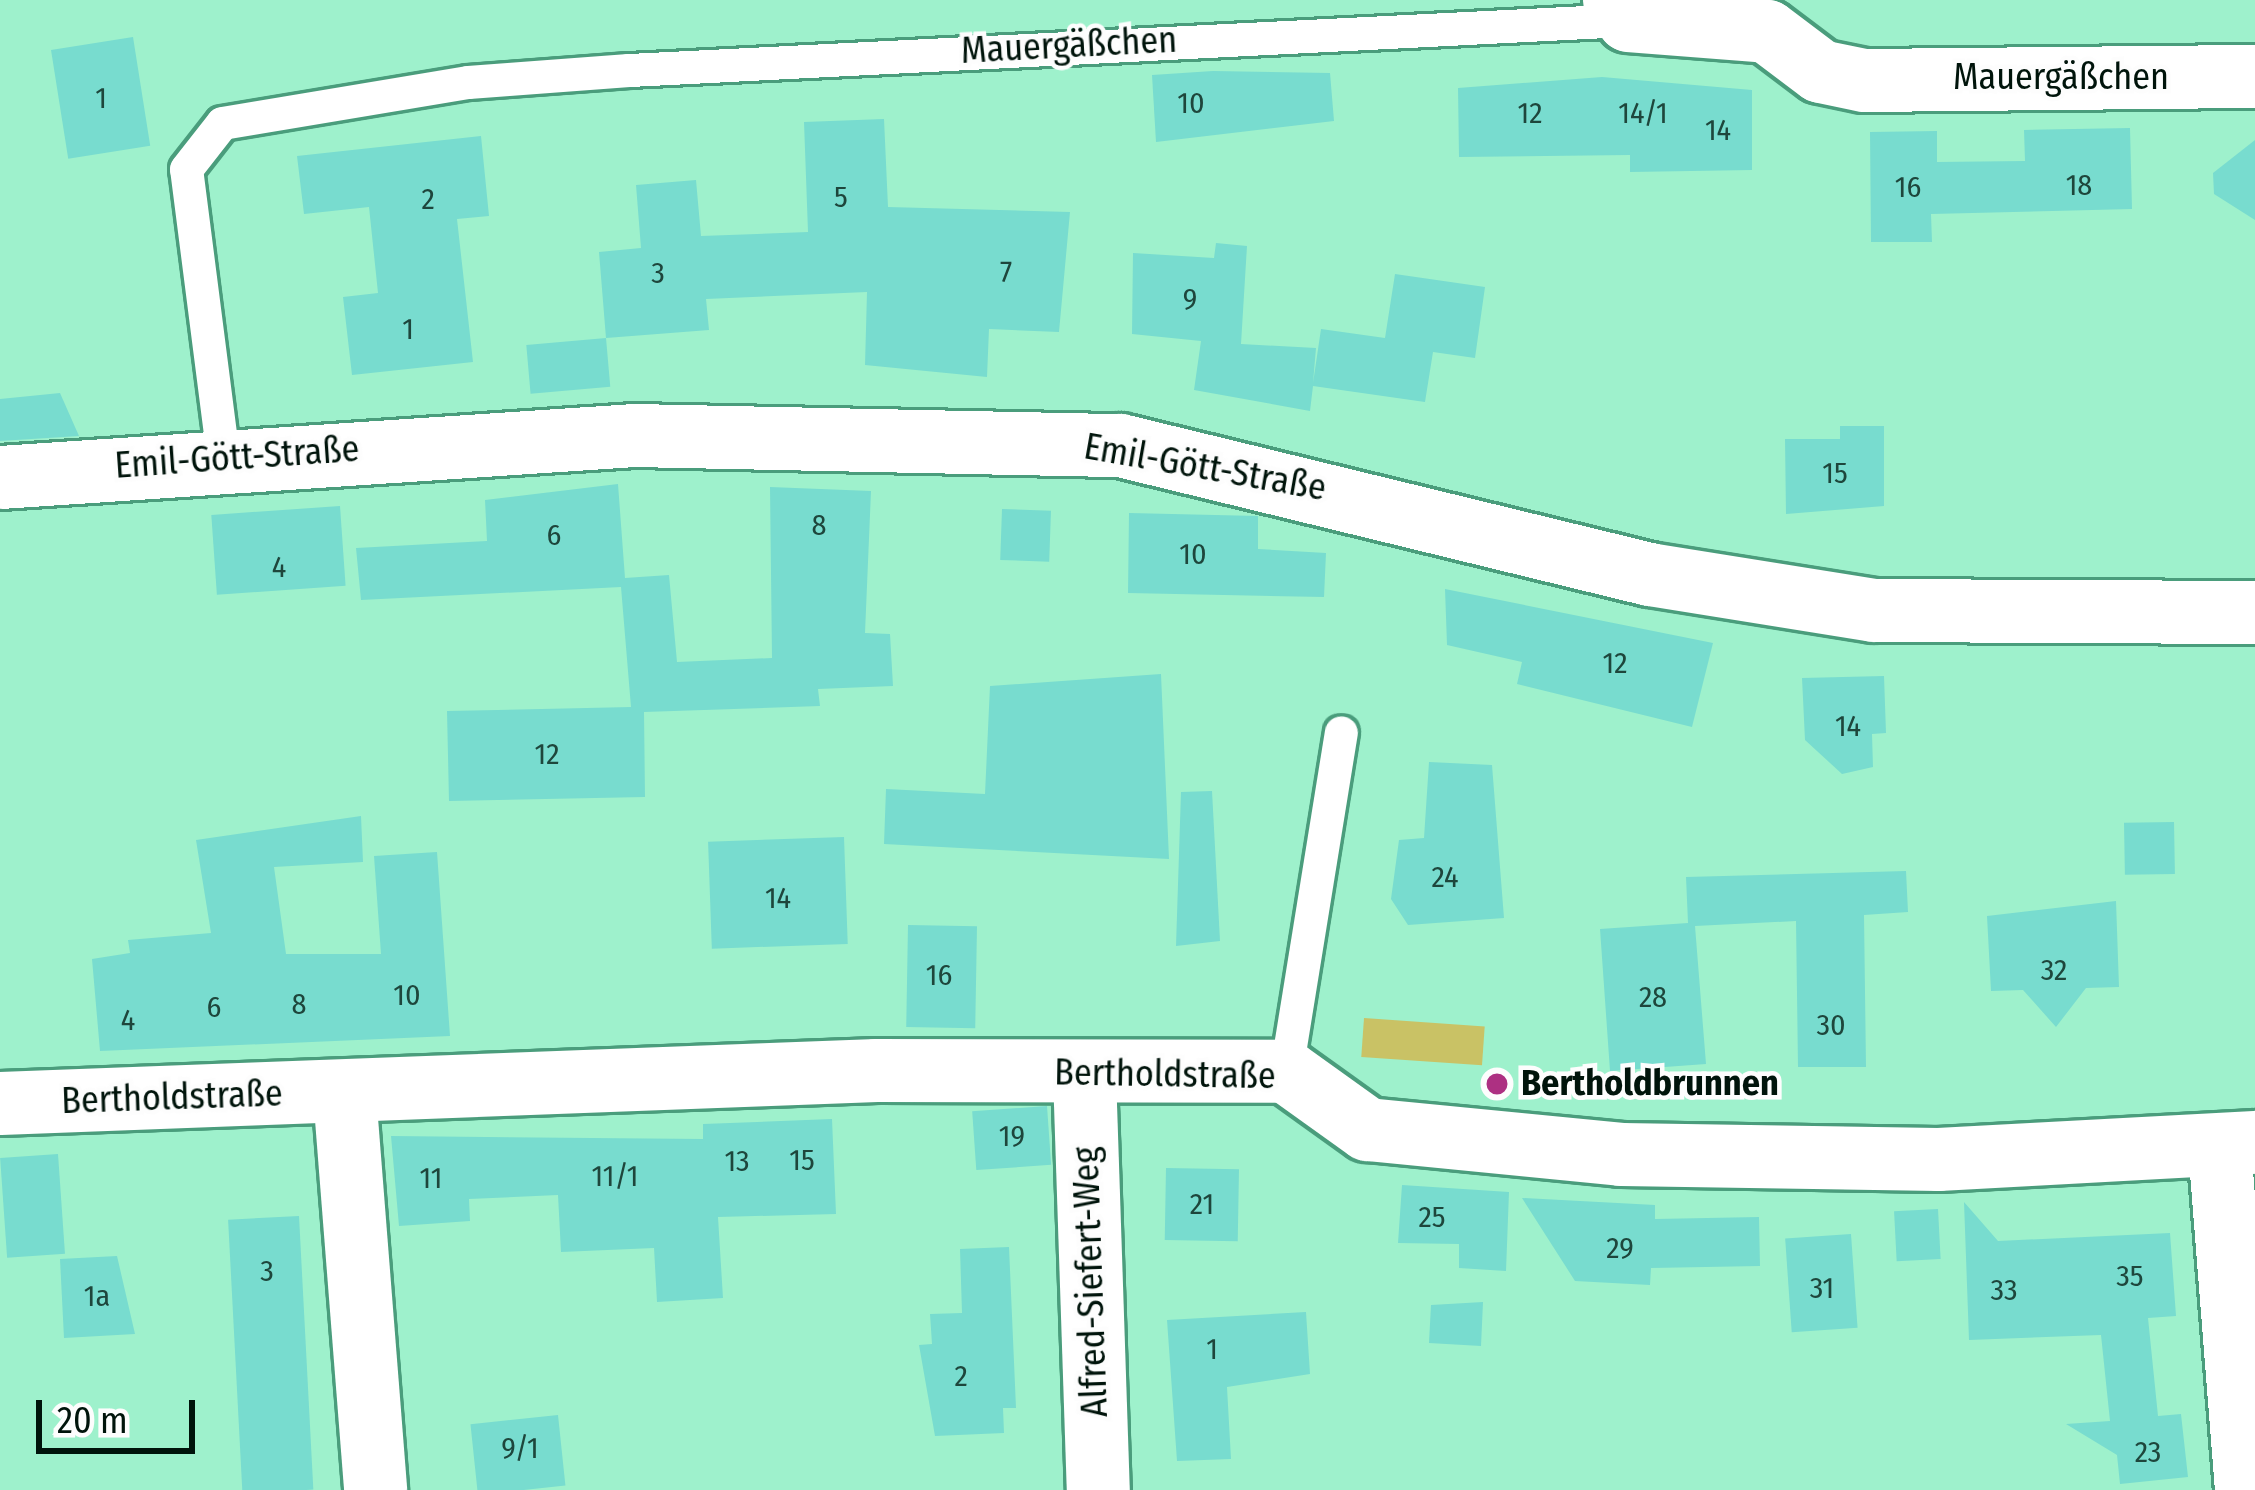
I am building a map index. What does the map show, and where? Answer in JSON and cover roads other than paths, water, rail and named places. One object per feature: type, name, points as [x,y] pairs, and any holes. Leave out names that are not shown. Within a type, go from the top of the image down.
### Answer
[{"type":"street","name":"Mauergäßchen","points":[[1621,10],[1767,31],[1820,71],[1864,80],[2255,76]]},
{"type":"street","name":"Emil-Gött-Straße","points":[[0,477],[223,457],[634,435],[1120,446],[1649,574],[1873,610],[2255,612]]},
{"type":"street","name":"Bertholdstraße","points":[[0,1103],[876,1070],[1286,1071],[1367,1129],[1621,1154],[1938,1159],[2237,1144]]},
{"type":"street","name":"Alfred-Siefert-Weg","points":[[1084,1074],[1098,1490]]},
{"type":"street","points":[[344,1093],[375,1490]]},
{"type":"street","points":[[2237,1144],[2246,1490]]},
{"type":"lane","name":"Mauergäßchen","points":[[223,457],[186,169],[222,123],[560,75],[1621,10]]},
{"type":"lane","points":[[1286,1071],[1341,732]]},
{"type":"place","name":"Bertholdbrunnen","points":[[1497,1084]]}]
